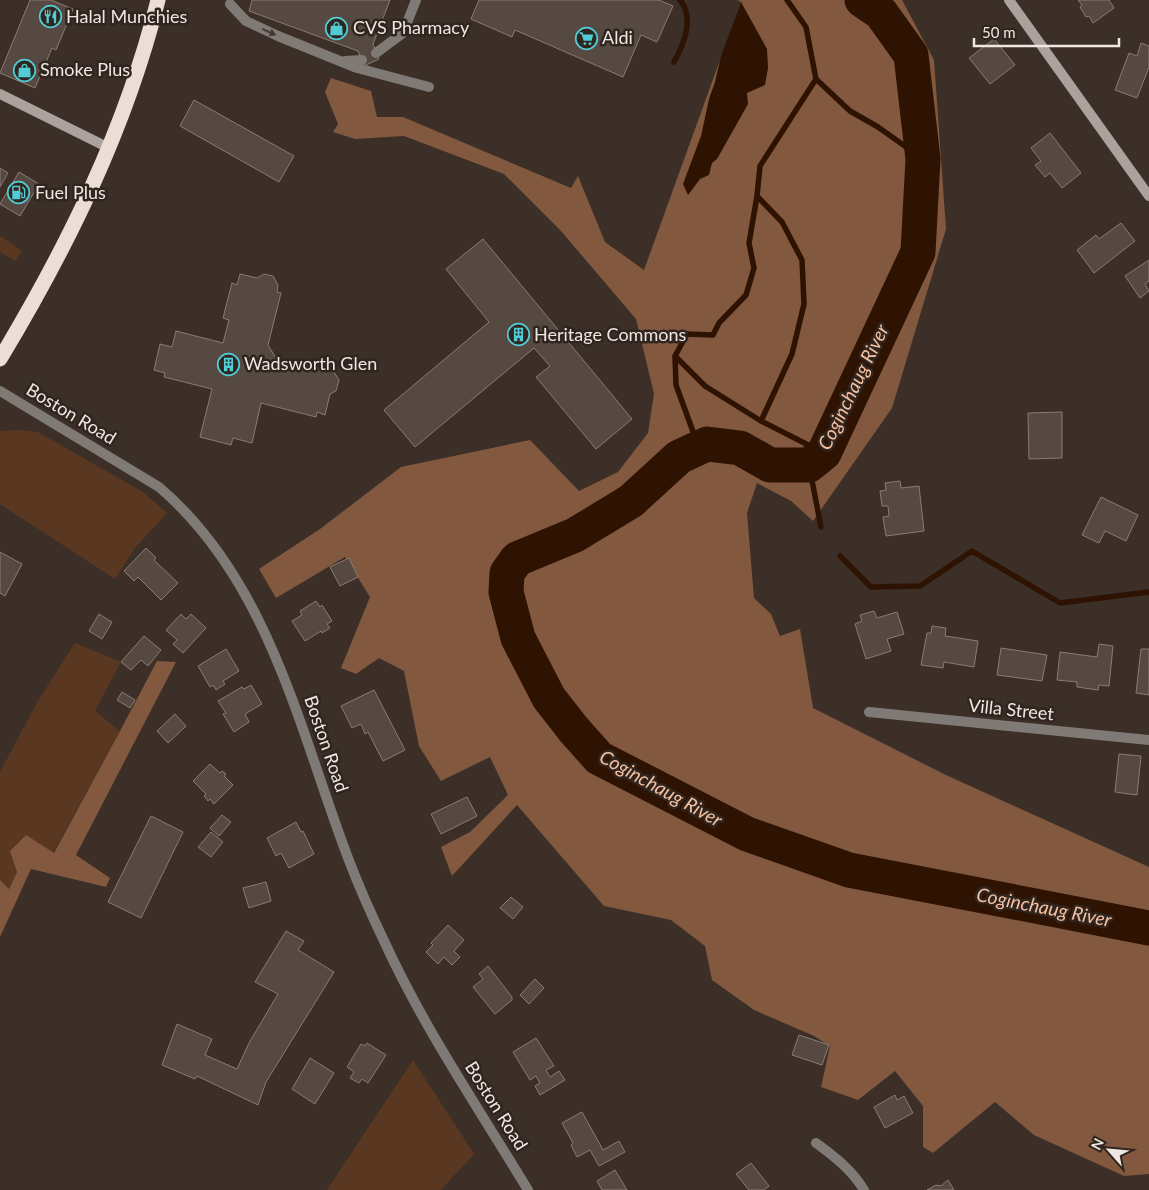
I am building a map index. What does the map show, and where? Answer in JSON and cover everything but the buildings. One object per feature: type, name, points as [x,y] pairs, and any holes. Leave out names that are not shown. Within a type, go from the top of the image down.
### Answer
[{"type":"highway","points":[[0,359],[57,260],[88,196],[109,148],[135,78],[158,0]]},
{"type":"main road","points":[[1010,0],[1149,196]]},
{"type":"main road","points":[[0,94],[109,148]]},
{"type":"street","points":[[376,52],[403,33],[416,0]]},
{"type":"street","points":[[230,4],[246,21],[357,68],[429,87]]},
{"type":"street","points":[[341,61],[352,62],[362,60]]},
{"type":"street","name":"Boston Road","points":[[0,391],[159,487],[179,503],[195,521],[226,563],[245,594],[287,684],[348,859],[385,944],[432,1034],[528,1190]]},
{"type":"street","name":"Villa Street","points":[[869,712],[1149,740]]},
{"type":"street","points":[[816,1143],[846,1166],[864,1190]]},
{"type":"shaded area","points":[[737,0],[902,0],[934,60],[946,229],[892,408],[813,521],[791,501],[757,483],[747,513],[754,598],[771,614],[780,636],[800,629],[813,708],[946,775],[1149,867],[1149,1174],[1124,1176],[1034,1135],[995,1102],[933,1153],[923,1147],[923,1106],[895,1071],[858,1100],[821,1087],[830,1046],[814,1036],[754,1010],[712,980],[705,946],[671,920],[604,906],[517,805],[452,876],[441,847],[470,832],[508,795],[490,757],[441,781],[419,746],[404,671],[379,658],[356,674],[341,668],[370,597],[345,557],[276,598],[259,569],[320,529],[401,467],[530,440],[579,491],[618,472],[648,433],[654,394],[636,319],[561,231],[504,174],[404,136],[355,139],[333,132],[338,124],[325,92],[331,78],[371,91],[377,117],[403,117],[571,188],[578,176],[605,242],[644,270],[741,2]]},
{"type":"shaded area","points":[[741,2],[767,49],[768,68],[765,85],[747,93],[748,104],[717,159],[712,163],[709,175],[700,179],[688,195],[683,184],[701,136],[721,56]]},
{"type":"shaded area","points":[[0,236],[22,251],[16,261],[0,252]]},
{"type":"shaded area","points":[[20,430],[38,432],[143,492],[167,513],[135,548],[115,579],[0,504],[0,431]]},
{"type":"shaded area","points":[[75,643],[121,662],[95,711],[120,731],[53,853],[17,872],[9,889],[0,880],[0,772],[39,699]]},
{"type":"shaded area","points":[[157,661],[176,662],[76,855],[110,878],[106,887],[31,869],[0,937],[0,880],[9,889],[17,872],[10,851],[26,835],[54,853]]},
{"type":"shaded area","points":[[413,1060],[474,1154],[441,1190],[327,1190]]},
{"type":"waterway","points":[[674,62],[684,39],[687,23],[687,15],[680,0]]},
{"type":"waterway","points":[[787,0],[806,27],[816,79],[760,166],[757,196],[782,222],[802,260],[804,304],[792,354],[761,421],[824,453]]},
{"type":"waterway","name":"Coginchaug River","points":[[862,0],[881,13],[911,55],[923,159],[918,252],[824,453],[809,465],[770,465],[740,448],[707,444],[679,457],[631,501],[575,535],[517,559],[507,573],[506,592],[518,638],[549,698],[599,758],[747,834],[849,870],[1149,928]]},
{"type":"waterway","points":[[816,79],[850,111],[878,127],[923,159]]},
{"type":"waterway","points":[[699,448],[676,385],[675,356],[687,334],[713,335],[719,323],[746,295],[754,268],[749,243],[757,196]]},
{"type":"waterway","points":[[675,356],[705,386],[761,421]]},
{"type":"waterway","points":[[809,465],[821,527]]},
{"type":"waterway","points":[[840,556],[871,587],[920,586],[972,551],[1060,603],[1149,592]]},
{"type":"place","name":"Halal Munchies","points":[[50,17]]},
{"type":"place","name":"CVS Pharmacy","points":[[337,28]]},
{"type":"place","name":"Aldi","points":[[586,38]]},
{"type":"place","name":"Smoke Plus","points":[[24,70]]},
{"type":"place","name":"Fuel Plus","points":[[19,193]]},
{"type":"place","name":"Heritage Commons","points":[[518,335]]},
{"type":"place","name":"Wadsworth Glen","points":[[228,364]]}]
